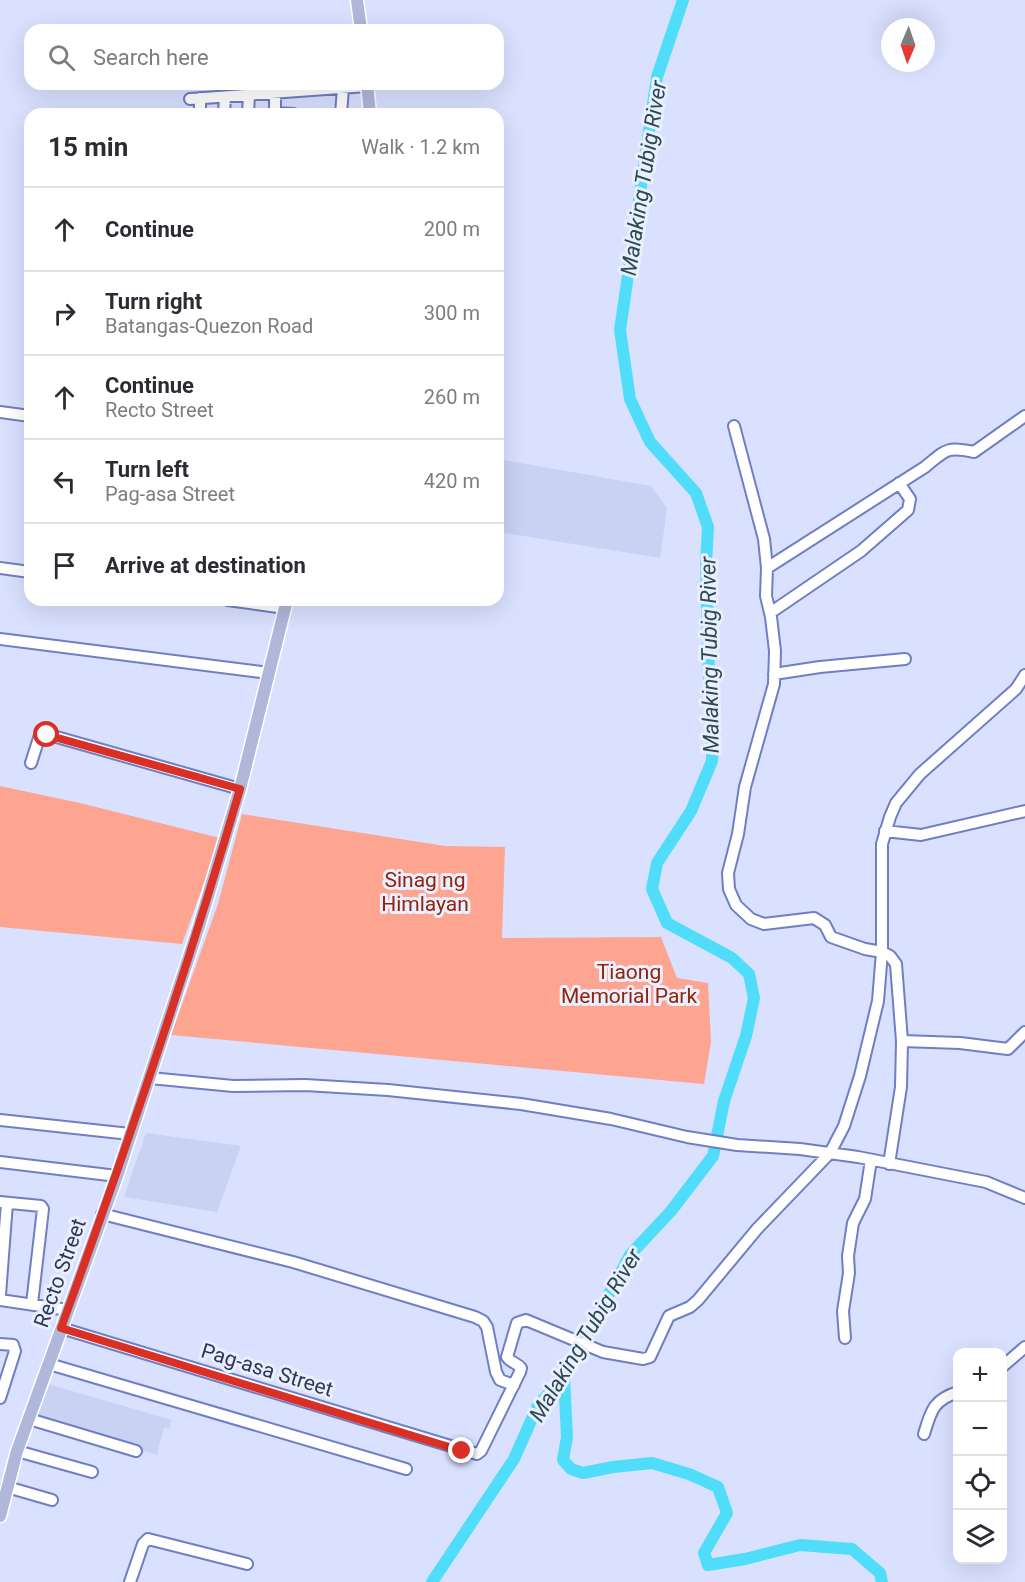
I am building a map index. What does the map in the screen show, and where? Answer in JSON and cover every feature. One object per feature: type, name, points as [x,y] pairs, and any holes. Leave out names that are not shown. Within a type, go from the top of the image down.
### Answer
[{"type":"main road","points":[[357,0],[360,24]]},
{"type":"main road","points":[[368,90],[369,108]]},
{"type":"main road","name":"Recto Street","points":[[0,1512],[17,1451],[117,1176],[150,1078],[240,789],[286,606]]},
{"type":"street","points":[[198,108],[195,98],[309,90]]},
{"type":"street","points":[[341,108],[343,90]]},
{"type":"street","points":[[274,108],[275,92]]},
{"type":"street","points":[[248,108],[249,94]]},
{"type":"street","points":[[224,108],[225,97]]},
{"type":"street","points":[[0,412],[24,415]]},
{"type":"street","points":[[767,568],[947,450],[956,448],[974,452],[1025,416]]},
{"type":"street","points":[[734,426],[764,539],[767,568],[766,596],[775,651],[774,684],[745,787],[738,834],[728,873],[729,889],[736,905],[751,919],[764,924],[814,918],[825,925],[831,937],[865,949],[882,952],[890,956],[896,964],[902,1041],[901,1088],[889,1164]]},
{"type":"street","points":[[770,613],[861,551],[908,510],[910,499],[899,483]]},
{"type":"street","points":[[0,568],[24,572]]},
{"type":"street","points":[[0,639],[269,672]]},
{"type":"street","points":[[774,674],[905,659]]},
{"type":"street","points":[[102,1214],[293,1262],[475,1317],[483,1321],[487,1327],[496,1372],[500,1380],[514,1385],[521,1368],[509,1360],[507,1352],[519,1321],[526,1320],[556,1331],[603,1352],[643,1359],[650,1357],[669,1316],[690,1307],[698,1300],[758,1229],[830,1153],[844,1126],[860,1076],[878,1001],[882,952],[881,859],[885,831],[896,803],[920,774],[1016,689],[1025,675]]},
{"type":"street","points":[[31,763],[39,738],[53,736],[240,789]]},
{"type":"street","points":[[885,831],[921,835],[1025,811]]},
{"type":"street","points":[[902,1041],[960,1043],[1008,1049],[1025,1032]]},
{"type":"street","points":[[150,1078],[233,1086],[305,1085],[388,1090],[521,1104],[611,1119],[687,1137],[737,1145],[830,1153],[871,1160],[986,1182],[1025,1198]]},
{"type":"street","points":[[0,1120],[130,1134]]},
{"type":"street","points":[[845,1338],[843,1311],[849,1273],[848,1256],[853,1223],[865,1199],[871,1160]]},
{"type":"street","points":[[0,1162],[117,1176]]},
{"type":"street","points":[[0,1295],[4,1203],[41,1206],[43,1212],[32,1304]]},
{"type":"street","points":[[0,1300],[68,1310]]},
{"type":"street","name":"Pag-asa Street","points":[[61,1328],[477,1454],[481,1451],[514,1385]]},
{"type":"street","points":[[0,1344],[13,1345],[15,1351],[0,1398]]},
{"type":"street","points":[[1007,1363],[1025,1347]]},
{"type":"street","points":[[49,1364],[406,1468]]},
{"type":"street","points":[[924,1434],[932,1407],[942,1398],[953,1394]]},
{"type":"street","points":[[29,1419],[136,1450]]},
{"type":"street","points":[[17,1451],[92,1472]]},
{"type":"street","points":[[7,1486],[52,1500]]},
{"type":"street","points":[[130,1582],[143,1544],[148,1539],[247,1564]]},
{"type":"shaded area","points":[[504,460],[651,486],[667,508],[660,558],[504,533]]},
{"type":"shaded area","points":[[146,1133],[241,1146],[217,1212],[124,1197]]},
{"type":"shaded area","points":[[48,1384],[172,1420],[169,1428],[164,1427],[157,1455],[36,1419]]},
{"type":"green space","points":[[0,786],[80,803],[220,838],[182,944],[0,927]]},
{"type":"green space","points":[[242,814],[445,846],[505,847],[502,938],[661,937],[677,978],[708,983],[711,1042],[704,1084],[171,1035],[218,904]]},
{"type":"waterway","name":"Malaking Tubig River","points":[[432,1582],[514,1459],[538,1405],[564,1377],[630,1255],[671,1211],[713,1156],[724,1101],[746,1036],[754,998],[749,974],[732,958],[667,923],[652,889],[657,863],[691,811],[712,761],[713,713],[709,676],[706,564],[708,527],[696,493],[650,442],[630,399],[620,330],[657,77],[683,0]]},
{"type":"waterway","points":[[564,1377],[567,1437],[563,1460],[571,1469],[583,1473],[652,1463],[689,1474],[718,1487],[727,1513],[704,1553],[708,1565],[745,1559],[800,1545],[852,1549],[880,1573],[882,1582]]},
{"type":"route","points":[[47,735],[240,789],[150,1078],[61,1328],[462,1451]]},
{"type":"park label","name":"Sinag ng Himlayan","points":[[425,892]]},
{"type":"park label","name":"Tiaong Memorial Park","points":[[629,984]]}]
